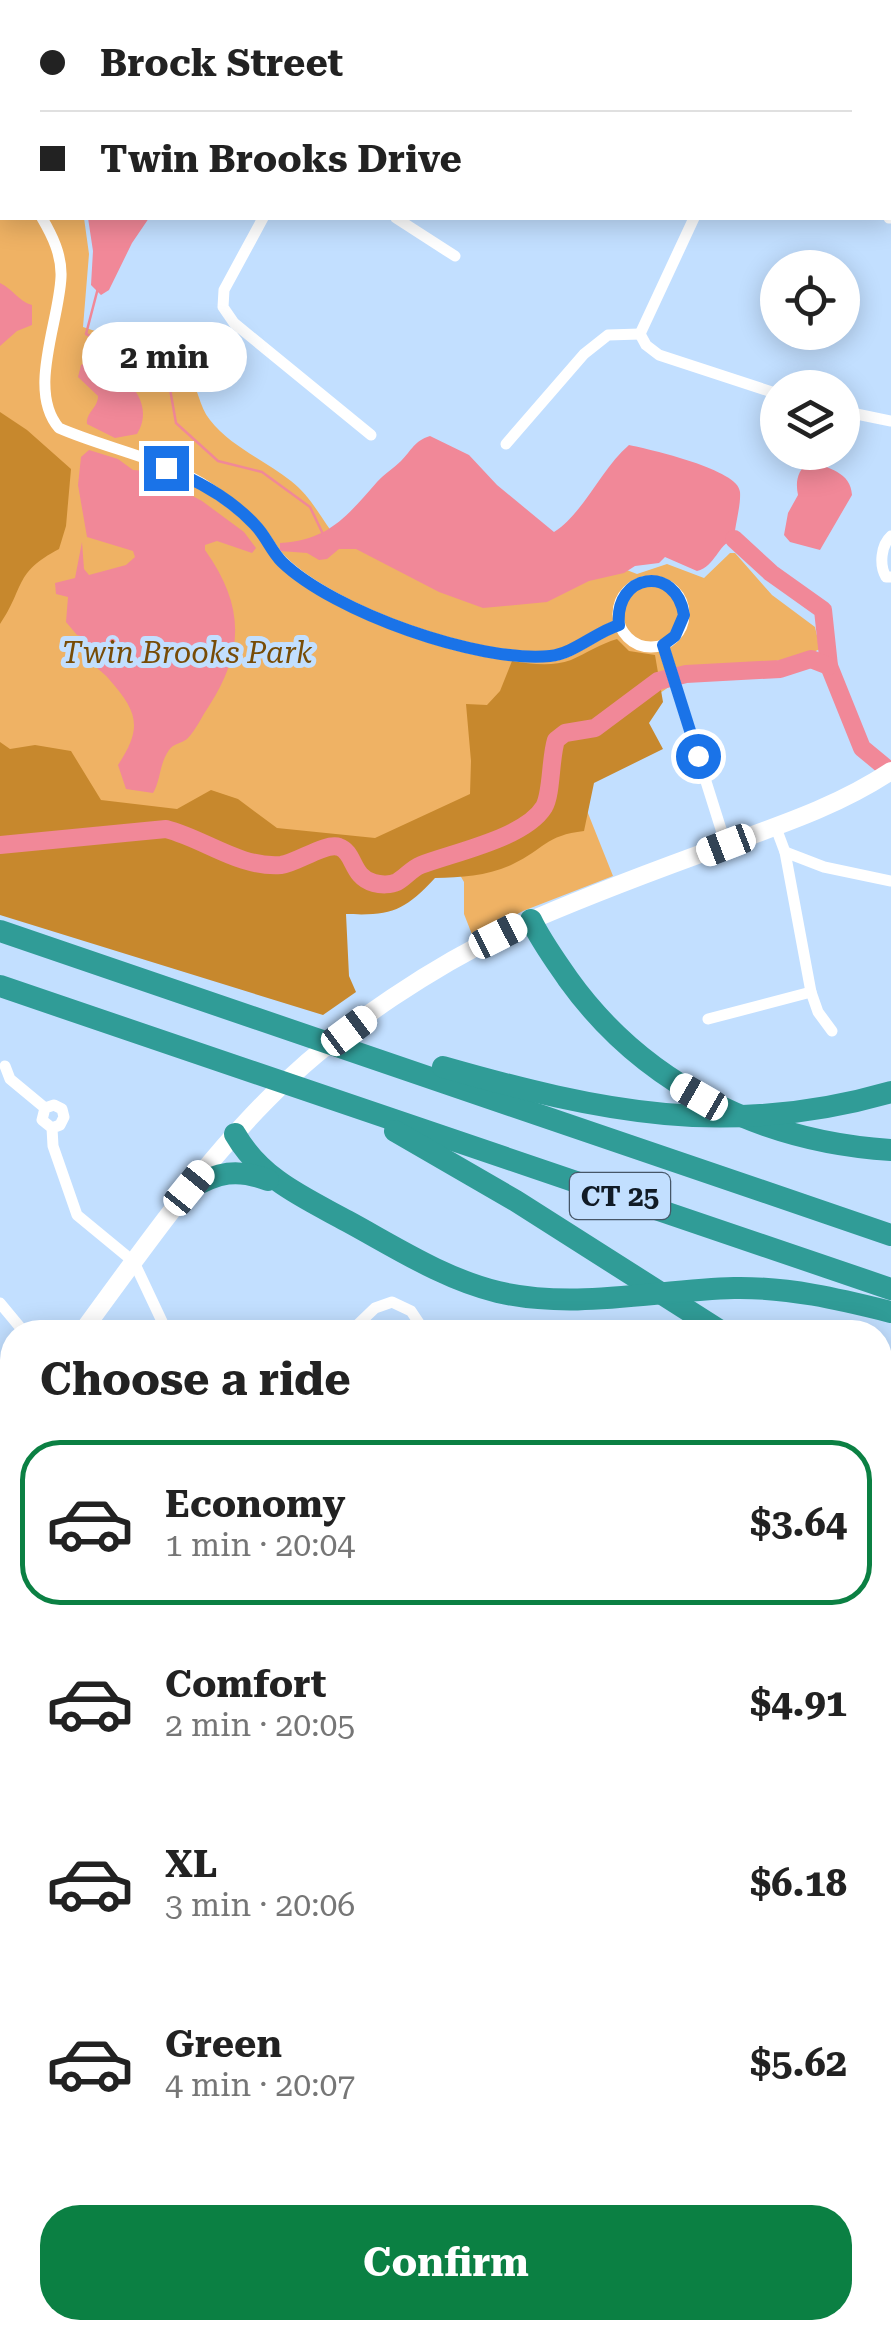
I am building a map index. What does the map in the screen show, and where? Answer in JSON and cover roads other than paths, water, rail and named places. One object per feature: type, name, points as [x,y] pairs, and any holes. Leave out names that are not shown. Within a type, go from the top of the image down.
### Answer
[{"type":"highway","points":[[531,920],[542,942],[595,1014],[633,1051],[681,1086],[737,1116],[785,1132],[832,1144],[891,1150]]},
{"type":"highway","name":"CT 25","points":[[0,932],[275,1025],[391,1058],[891,1234]]},
{"type":"highway","name":"CT 25","points":[[0,986],[891,1288]]},
{"type":"highway","points":[[391,1058],[582,1103],[682,1117],[747,1118],[808,1111],[891,1092]]},
{"type":"highway","points":[[346,1104],[516,1201],[703,1320]]},
{"type":"highway","points":[[234,1134],[258,1167],[290,1190],[416,1258],[481,1287],[551,1299],[766,1288],[891,1312]]},
{"type":"highway","points":[[189,1188],[220,1173],[238,1171],[290,1190]]},
{"type":"main road","points":[[91,1320],[234,1134],[305,1064],[425,976],[531,920],[776,828],[868,786],[891,771]]},
{"type":"street","points":[[43,220],[58,249],[62,274],[43,395],[48,415],[59,428],[197,480],[258,527],[267,545],[295,572],[348,604],[399,628],[477,648],[556,656],[619,625]]},
{"type":"street","points":[[262,220],[224,290],[223,306],[234,323],[371,434]]},
{"type":"street","points":[[399,220],[456,256]]},
{"type":"street","points":[[640,334],[693,220]]},
{"type":"street","points":[[640,334],[659,355],[760,388]]},
{"type":"street","points":[[506,444],[584,354],[608,336],[640,334]]},
{"type":"street","points":[[860,415],[891,422]]},
{"type":"street","points":[[891,536],[882,554],[882,570],[891,577]]},
{"type":"street","points":[[646,582],[668,586],[676,594],[684,615],[675,636],[663,645],[638,644],[619,625],[618,612],[627,592],[646,582]]},
{"type":"street","points":[[663,645],[726,845]]},
{"type":"street","points":[[776,828],[785,852],[811,992],[818,1012],[832,1031]]},
{"type":"street","points":[[785,852],[812,863],[891,881]]},
{"type":"street","points":[[708,1019],[811,992]]},
{"type":"street","points":[[4,1066],[10,1080],[46,1108]]},
{"type":"street","points":[[46,1108],[54,1105],[64,1113],[63,1122],[52,1128]]},
{"type":"street","points":[[46,1108],[42,1120],[52,1128]]},
{"type":"street","points":[[52,1128],[52,1146],[77,1215],[134,1262],[161,1320]]},
{"type":"street","points":[[362,1320],[375,1308],[392,1302],[411,1312],[417,1320]]},
{"type":"waterway","points":[[98,288],[86,334],[141,359],[170,389],[176,423],[218,461],[262,472],[310,507],[323,534]]},
{"type":"waterway","points":[[734,539],[771,573],[823,610],[829,666],[862,748],[891,772]]},
{"type":"waterway","points":[[0,845],[166,829],[236,858],[266,865],[281,865],[327,847],[339,847],[361,876],[392,884],[421,865],[506,836],[535,818],[547,801],[556,740],[565,733],[595,728],[658,681],[686,674],[780,669],[811,659],[829,666]]},
{"type":"park label","name":"Twin Brooks Park","points":[[187,652]]}]
